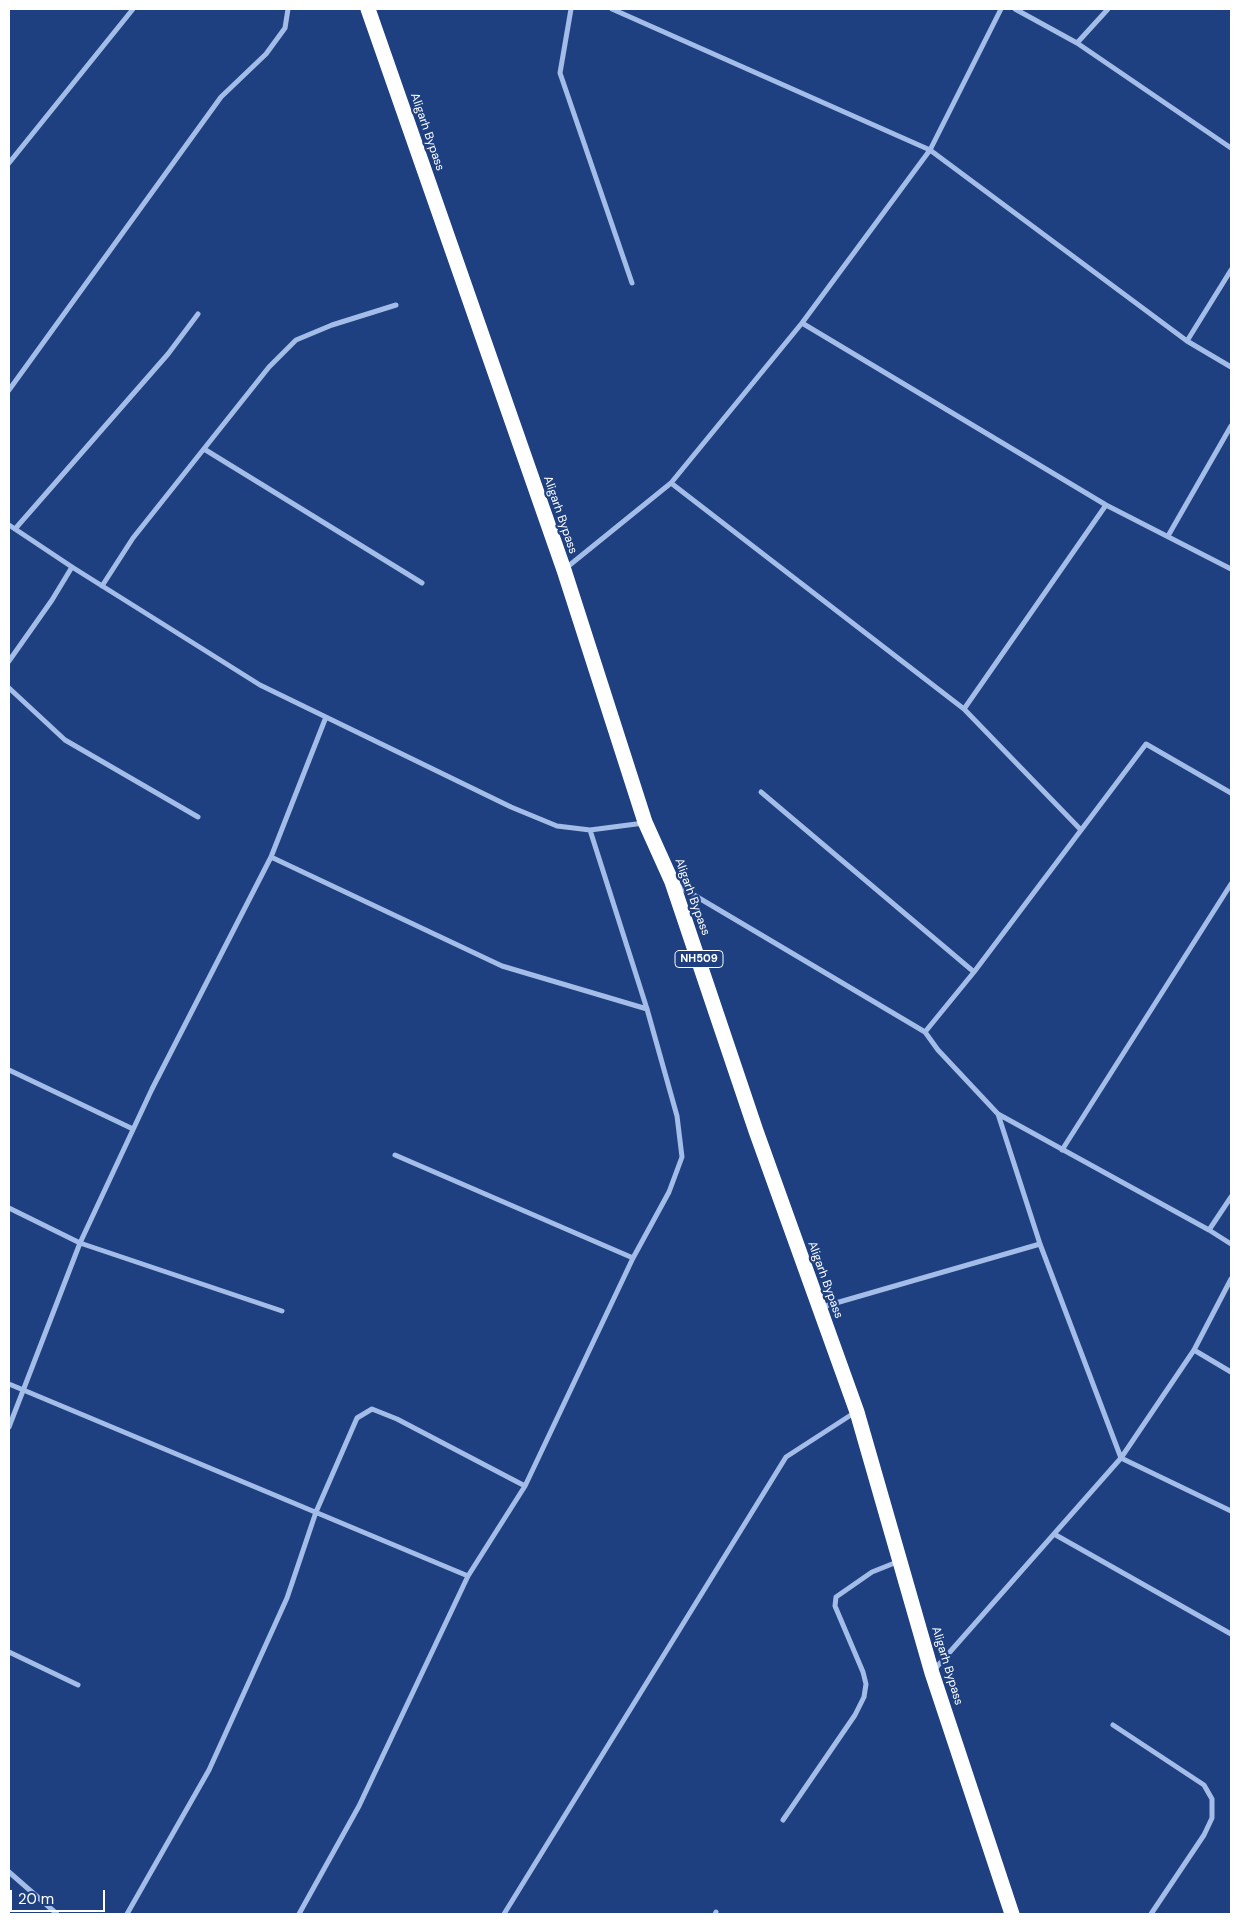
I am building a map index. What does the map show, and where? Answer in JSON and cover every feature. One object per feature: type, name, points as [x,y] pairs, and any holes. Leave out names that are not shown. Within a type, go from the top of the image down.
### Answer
[{"type":"highway","name":"Aligarh Bypass","points":[[368,9],[564,570],[646,822],[672,882],[819,1308],[857,1412],[932,1672],[1012,1914]]},
{"type":"street","points":[[9,162],[133,9]]},
{"type":"street","points":[[9,390],[221,97],[266,54],[285,28],[288,9]]},
{"type":"street","points":[[572,9],[560,73],[632,283]]},
{"type":"street","points":[[612,9],[930,150],[1187,341],[1231,367]]},
{"type":"street","points":[[564,570],[671,483],[802,323],[930,150],[1001,9]]},
{"type":"street","points":[[1015,9],[1077,43],[1231,148]]},
{"type":"street","points":[[1077,43],[1108,9]]},
{"type":"street","points":[[1187,341],[1231,270]]},
{"type":"street","points":[[102,586],[133,538],[269,367],[296,340],[396,305]]},
{"type":"street","points":[[15,529],[168,354],[198,314]]},
{"type":"street","points":[[802,323],[1106,505],[1231,569]]},
{"type":"street","points":[[1168,536],[1231,426]]},
{"type":"street","points":[[204,449],[422,583]]},
{"type":"street","points":[[671,483],[964,709],[1081,830]]},
{"type":"street","points":[[964,709],[1106,505]]},
{"type":"street","points":[[9,525],[72,567],[260,685],[520,811],[556,826],[590,830],[602,830],[646,822]]},
{"type":"street","points":[[9,661],[52,600],[72,567]]},
{"type":"street","points":[[9,688],[66,740],[198,817]]},
{"type":"street","points":[[9,1427],[80,1243],[133,1130],[270,857],[326,717]]},
{"type":"street","points":[[925,1032],[974,972],[1146,744],[1231,793]]},
{"type":"street","points":[[761,792],[974,972]]},
{"type":"street","points":[[298,1914],[360,1806],[468,1576],[524,1486],[633,1258],[669,1192],[682,1157],[677,1116],[647,1009],[590,830]]},
{"type":"street","points":[[270,857],[502,966],[647,1009]]},
{"type":"street","points":[[672,882],[925,1032],[938,1050],[998,1114],[1231,1244]]},
{"type":"street","points":[[1062,1150],[1231,884]]},
{"type":"street","points":[[9,1070],[133,1130]]},
{"type":"street","points":[[998,1114],[1040,1244],[1120,1458],[1231,1512]]},
{"type":"street","points":[[395,1155],[633,1258]]},
{"type":"street","points":[[1208,1230],[1231,1197]]},
{"type":"street","points":[[9,1208],[80,1243],[282,1311]]},
{"type":"street","points":[[819,1308],[1040,1244]]},
{"type":"street","points":[[932,1672],[1120,1458],[1194,1350],[1231,1279]]},
{"type":"street","points":[[1194,1350],[1231,1372]]},
{"type":"street","points":[[9,1384],[111,1425],[468,1576]]},
{"type":"street","points":[[127,1914],[209,1770],[288,1598],[316,1512],[357,1418],[372,1410],[397,1419],[524,1486]]},
{"type":"street","points":[[504,1914],[786,1457],[857,1412]]},
{"type":"street","points":[[1054,1534],[1231,1634]]},
{"type":"street","points":[[783,1820],[855,1715],[864,1697],[866,1684],[863,1672],[835,1606],[836,1597],[872,1572],[900,1561]]},
{"type":"street","points":[[9,1652],[78,1685]]},
{"type":"street","points":[[1112,1725],[1204,1785],[1212,1798],[1212,1818],[1204,1835],[1151,1914]]},
{"type":"street","points":[[9,1872],[57,1914]]}]
